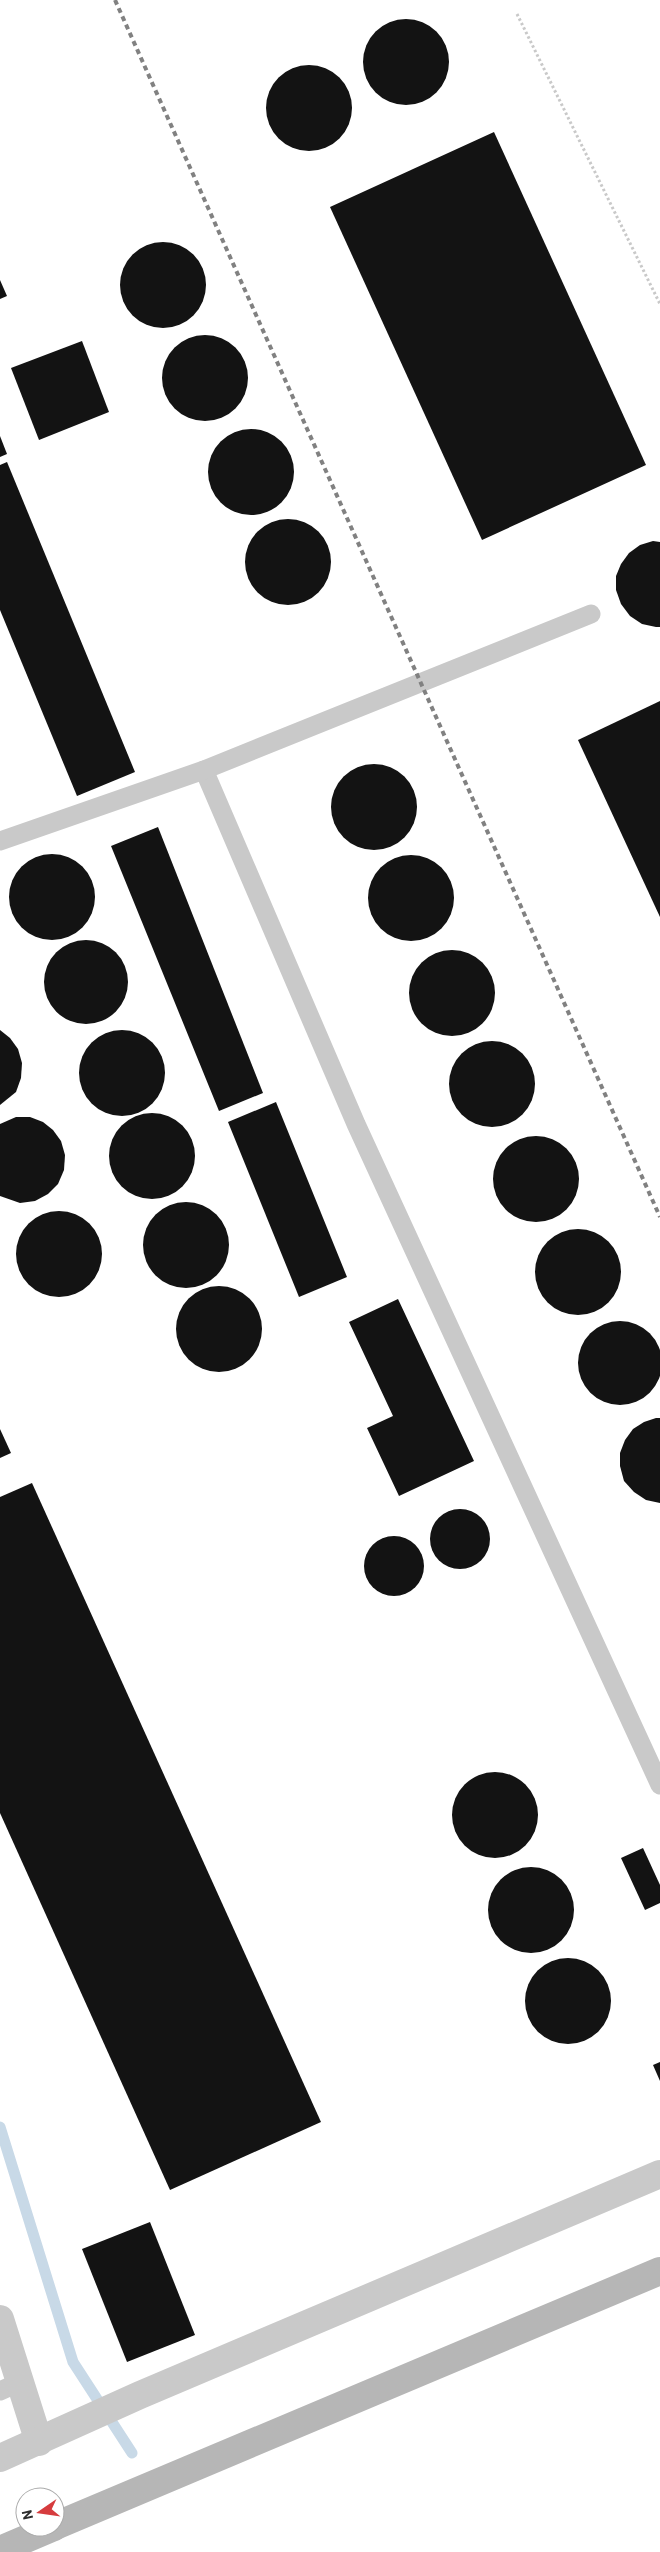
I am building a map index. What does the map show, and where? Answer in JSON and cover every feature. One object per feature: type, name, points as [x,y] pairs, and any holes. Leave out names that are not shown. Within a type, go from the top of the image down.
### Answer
[{"type":"main road","points":[[65,2522],[660,2271]]},
{"type":"main road","points":[[0,2550],[31,2537]]},
{"type":"street","points":[[0,2458],[140,2395],[660,2174]]},
{"type":"street","points":[[0,2319],[10,2386],[39,2442]]},
{"type":"lane","points":[[0,841],[204,770],[591,614]]},
{"type":"lane","points":[[204,770],[356,1124],[660,1785]]},
{"type":"path","points":[[517,14],[660,304]]},
{"type":"building","points":[[406,19],[422,23],[436,32],[445,46],[449,62],[445,78],[436,92],[422,101],[406,105],[390,101],[376,92],[367,78],[363,62],[367,46],[376,32],[390,23]]},
{"type":"building","points":[[309,65],[325,69],[339,78],[348,92],[352,108],[348,124],[339,138],[325,147],[309,151],[293,147],[279,138],[270,124],[266,108],[270,92],[279,78],[293,69]]},
{"type":"building","points":[[494,132],[646,465],[482,540],[330,207]]},
{"type":"building","points":[[163,242],[179,246],[193,255],[202,269],[206,285],[202,301],[193,315],[179,324],[163,328],[147,324],[133,315],[124,301],[120,285],[124,269],[133,255],[147,246]]},
{"type":"building","points":[[0,280],[7,296],[0,299]]},
{"type":"building","points":[[205,335],[221,339],[235,348],[244,362],[248,378],[244,394],[235,408],[221,417],[205,421],[189,417],[175,408],[166,394],[162,378],[166,362],[175,348],[189,339]]},
{"type":"building","points":[[82,341],[109,412],[39,440],[11,368]]},
{"type":"building","points":[[251,429],[267,433],[281,442],[290,456],[294,472],[290,488],[281,502],[267,511],[251,515],[235,511],[221,502],[212,488],[208,472],[212,456],[221,442],[235,433]]},
{"type":"building","points":[[0,436],[7,454],[0,457]]},
{"type":"building","points":[[7,462],[135,772],[77,796],[0,610],[0,465]]},
{"type":"building","points":[[288,519],[304,523],[318,532],[327,546],[331,562],[327,578],[318,592],[304,601],[288,605],[272,601],[258,592],[249,578],[245,562],[249,546],[258,532],[272,523]]},
{"type":"building","points":[[653,541],[660,542],[660,627],[642,624],[630,616],[621,604],[616,590],[616,576],[621,564],[629,553],[640,545]]},
{"type":"building","points":[[660,701],[660,917],[578,740]]},
{"type":"building","points":[[374,764],[390,768],[404,777],[413,791],[417,807],[413,823],[404,837],[390,846],[374,850],[358,846],[344,837],[335,823],[331,807],[335,791],[344,777],[358,768]]},
{"type":"building","points":[[158,827],[263,1093],[219,1111],[111,846]]},
{"type":"building","points":[[52,854],[68,858],[82,867],[91,881],[95,897],[91,913],[82,927],[68,936],[52,940],[36,936],[22,927],[13,913],[9,897],[13,881],[22,867],[36,858]]},
{"type":"building","points":[[411,855],[427,859],[441,868],[450,882],[454,898],[450,914],[441,928],[427,937],[411,941],[395,937],[381,928],[372,914],[368,898],[372,882],[381,868],[395,859]]},
{"type":"building","points":[[78,940],[94,940],[110,947],[121,958],[128,974],[125,998],[116,1012],[110,1017],[94,1024],[78,1024],[62,1017],[51,1006],[44,990],[44,974],[51,958],[62,947]]},
{"type":"building","points":[[452,950],[468,954],[482,963],[491,977],[495,993],[491,1009],[482,1023],[468,1032],[452,1036],[436,1032],[422,1023],[413,1009],[409,993],[413,977],[422,963],[436,954]]},
{"type":"building","points":[[0,1030],[10,1038],[18,1049],[22,1063],[21,1078],[16,1092],[0,1105]]},
{"type":"building","points":[[122,1030],[138,1034],[152,1043],[161,1057],[165,1073],[161,1089],[152,1103],[138,1112],[122,1116],[106,1112],[92,1103],[83,1089],[79,1073],[83,1057],[92,1043],[106,1034]]},
{"type":"building","points":[[492,1041],[508,1045],[522,1054],[531,1068],[535,1084],[531,1100],[522,1114],[508,1123],[492,1127],[476,1123],[462,1114],[453,1100],[449,1084],[453,1068],[462,1054],[476,1045]]},
{"type":"building","points":[[276,1102],[347,1277],[299,1297],[228,1122]]},
{"type":"building","points":[[152,1113],[168,1117],[182,1126],[191,1140],[195,1156],[191,1172],[182,1186],[168,1195],[152,1199],[136,1195],[122,1186],[113,1172],[109,1156],[113,1140],[122,1126],[136,1117]]},
{"type":"building","points":[[16,1117],[30,1117],[43,1122],[53,1130],[61,1141],[65,1155],[64,1170],[58,1184],[48,1194],[35,1201],[20,1203],[0,1196],[0,1124]]},
{"type":"building","points":[[536,1136],[552,1140],[566,1149],[575,1163],[579,1179],[575,1195],[566,1209],[552,1218],[536,1222],[520,1218],[506,1209],[497,1195],[493,1179],[497,1163],[506,1149],[520,1140]]},
{"type":"building","points":[[186,1202],[202,1206],[216,1215],[225,1229],[229,1245],[225,1261],[216,1275],[202,1284],[186,1288],[170,1284],[156,1275],[147,1261],[143,1245],[147,1229],[156,1215],[170,1206]]},
{"type":"building","points":[[59,1211],[75,1215],[89,1224],[98,1238],[102,1254],[98,1270],[89,1284],[75,1293],[59,1297],[43,1293],[29,1284],[20,1270],[16,1254],[20,1238],[29,1224],[43,1215]]},
{"type":"building","points":[[578,1229],[594,1233],[608,1242],[617,1256],[621,1272],[617,1288],[608,1302],[594,1311],[578,1315],[562,1311],[548,1302],[539,1288],[535,1272],[539,1256],[548,1242],[562,1233]]},
{"type":"building","points":[[219,1286],[235,1290],[249,1299],[258,1313],[262,1329],[258,1345],[249,1359],[235,1368],[219,1372],[203,1368],[189,1359],[180,1345],[176,1329],[180,1313],[189,1299],[203,1290]]},
{"type":"building","points":[[398,1299],[474,1461],[399,1496],[367,1428],[393,1416],[349,1322]]},
{"type":"building","points":[[612,1321],[628,1321],[644,1328],[655,1339],[662,1355],[659,1379],[650,1393],[644,1398],[628,1405],[612,1405],[596,1398],[585,1387],[578,1371],[578,1355],[585,1339],[596,1328]]},
{"type":"building","points":[[660,1418],[660,1503],[646,1500],[634,1492],[624,1481],[620,1466],[620,1453],[625,1440],[633,1429],[644,1422]]},
{"type":"building","points":[[0,1429],[11,1453],[0,1458]]},
{"type":"building","points":[[32,1483],[321,2122],[170,2190],[0,1813],[0,1497]]},
{"type":"building","points":[[460,1509],[477,1514],[485,1522],[490,1539],[485,1556],[477,1564],[460,1569],[443,1564],[435,1556],[430,1539],[435,1522],[443,1514]]},
{"type":"building","points":[[394,1536],[411,1541],[419,1549],[424,1566],[419,1583],[411,1591],[394,1596],[377,1591],[369,1583],[364,1566],[369,1549],[377,1541]]},
{"type":"building","points":[[495,1772],[511,1776],[525,1785],[534,1799],[538,1815],[534,1831],[525,1845],[511,1854],[495,1858],[479,1854],[465,1845],[456,1831],[452,1815],[456,1799],[465,1785],[479,1776]]},
{"type":"building","points":[[643,1848],[660,1885],[660,1903],[645,1910],[621,1858]]},
{"type":"building","points":[[531,1867],[547,1871],[561,1880],[570,1894],[574,1910],[570,1926],[561,1940],[547,1949],[531,1953],[515,1949],[501,1940],[492,1926],[488,1910],[492,1894],[501,1880],[515,1871]]},
{"type":"building","points":[[568,1958],[584,1962],[598,1971],[607,1985],[611,2001],[607,2017],[598,2031],[584,2040],[568,2044],[552,2040],[538,2031],[529,2017],[525,2001],[529,1985],[538,1971],[552,1962]]},
{"type":"building","points":[[660,2062],[660,2081],[653,2065]]},
{"type":"building","points":[[150,2222],[195,2335],[127,2362],[82,2249]]},
{"type":"waterway","points":[[0,2127],[73,2362],[132,2453]]},
{"type":"railway","points":[[115,0],[660,1217]]}]
